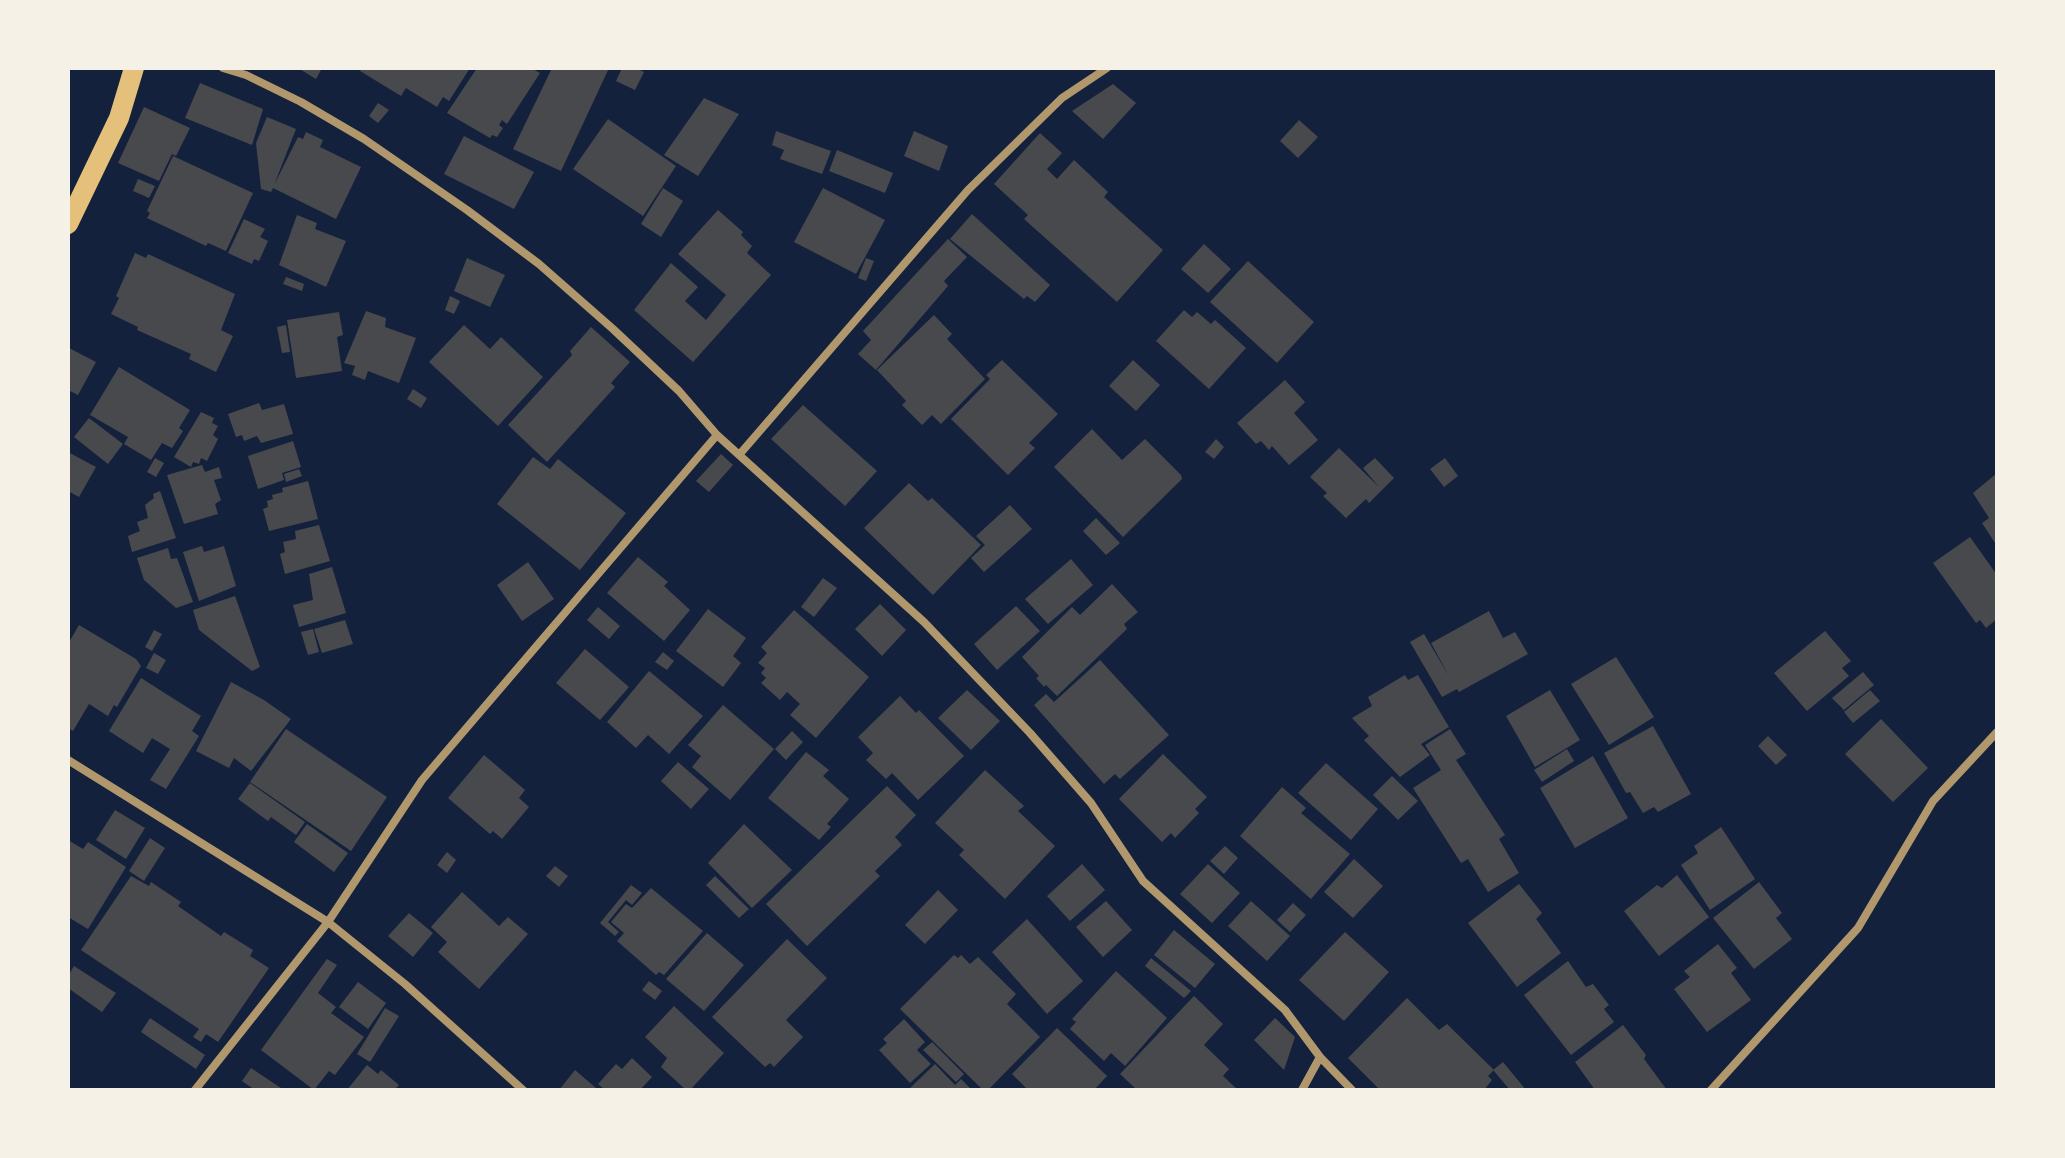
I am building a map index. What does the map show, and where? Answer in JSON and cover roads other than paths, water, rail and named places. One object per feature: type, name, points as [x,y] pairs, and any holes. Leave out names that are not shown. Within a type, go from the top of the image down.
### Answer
[{"type":"main road","points":[[68,224],[119,118],[134,68]]},
{"type":"street","points":[[223,68],[246,75],[301,102],[364,139],[539,264],[613,329],[679,391],[717,435],[924,622],[1030,733],[1091,803],[1143,881],[1285,1010],[1320,1057],[1352,1090]]},
{"type":"street","points":[[739,455],[968,190],[1062,98],[1107,68]]},
{"type":"street","points":[[195,1090],[328,922],[422,780],[717,435]]},
{"type":"street","points":[[1711,1090],[1858,928],[1933,801],[1997,732]]},
{"type":"street","points":[[68,760],[328,922],[405,984],[523,1090]]},
{"type":"street","points":[[1302,1090],[1320,1057]]}]
